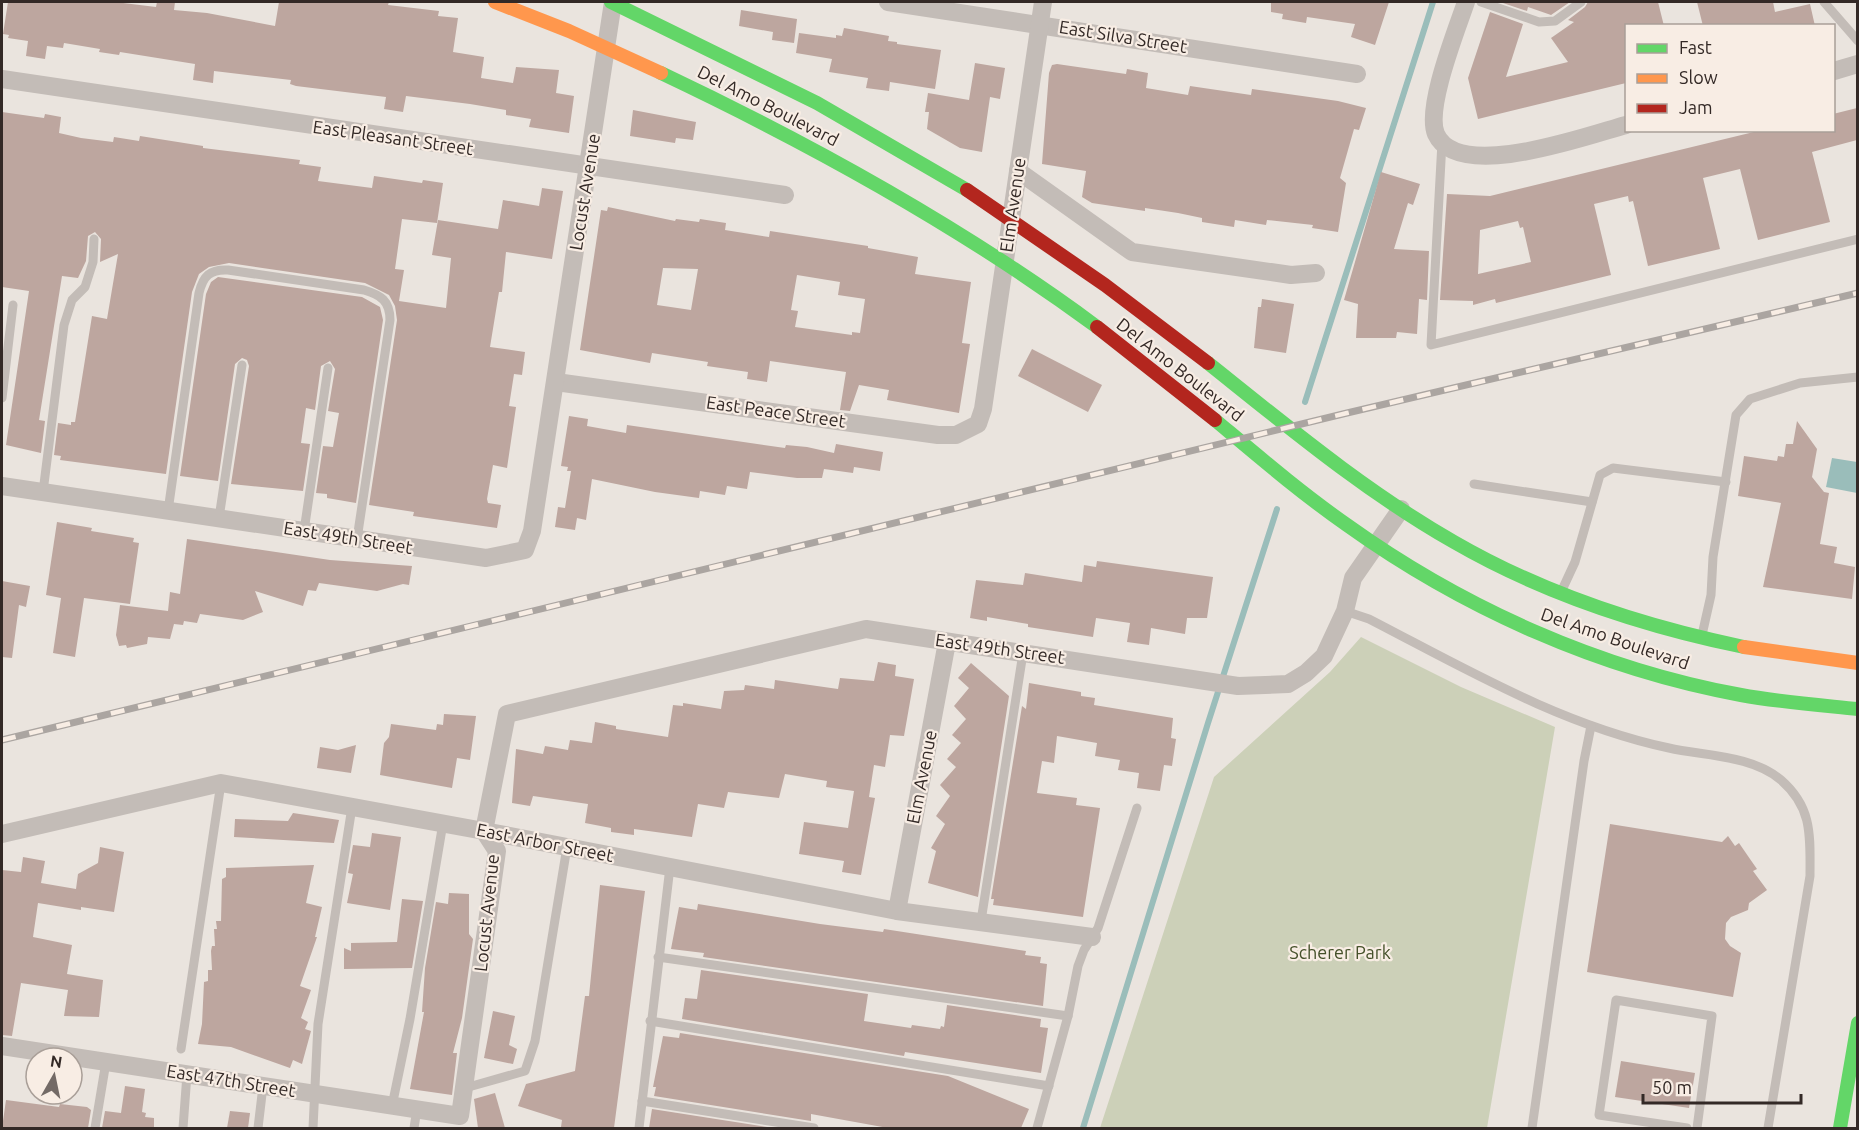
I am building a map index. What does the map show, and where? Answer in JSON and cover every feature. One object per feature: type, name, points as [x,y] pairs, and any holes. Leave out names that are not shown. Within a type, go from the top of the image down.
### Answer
[{"type":"main road","name":"Del Amo Boulevard","points":[[495,2],[606,47],[821,152],[934,216],[1005,262],[1151,368],[1313,500],[1376,546],[1441,585],[1522,626],[1596,655],[1721,691],[1771,700],[1857,709]]},
{"type":"main road","name":"Del Amo Boulevard","points":[[612,2],[835,112],[921,161],[1011,220],[1190,349],[1336,465],[1456,543],[1560,594],[1663,630],[1760,651],[1857,663]]},
{"type":"main road","points":[[1840,1128],[1857,1023]]},
{"type":"street","name":"Locust Avenue","points":[[556,382],[612,2]]},
{"type":"street","name":"East Silva Street","points":[[888,2],[1357,74]]},
{"type":"street","name":"Elm Avenue","points":[[983,409],[1043,2]]},
{"type":"street","points":[[1466,2],[1438,88],[1435,126],[1443,144],[1461,153],[1486,157],[1517,154],[1625,125]]},
{"type":"street","points":[[1835,70],[1857,64]]},
{"type":"street","name":"East Pleasant Street","points":[[2,80],[785,195]]},
{"type":"street","points":[[1018,171],[1132,252],[1291,275],[1316,273]]},
{"type":"street","name":"East Peace Street","points":[[556,382],[938,435],[956,435],[969,430],[978,424],[983,409]]},
{"type":"street","name":"East 49th Street","points":[[2,486],[486,558],[525,550],[532,531],[556,382]]},
{"type":"street","name":"East 49th Street","points":[[507,714],[848,631],[866,629],[1238,686],[1288,684],[1306,673],[1324,656],[1346,611],[1353,578],[1401,509]]},
{"type":"street","name":"Elm Avenue","points":[[897,911],[947,642]]},
{"type":"street","name":"Locust Avenue","points":[[460,1116],[497,851],[484,831],[507,714]]},
{"type":"street","name":"East Arbor Street","points":[[2,834],[221,783],[443,823],[897,911],[1092,936]]},
{"type":"street","name":"East 47th Street","points":[[2,1046],[460,1116]]},
{"type":"lane","points":[[1481,2],[1539,22],[1555,21],[1581,2]]},
{"type":"lane","points":[[1824,2],[1857,41]]},
{"type":"lane","points":[[1443,144],[1431,345],[1857,239]]},
{"type":"lane","points":[[43,492],[64,325],[72,300],[85,287],[93,262],[94,239]]},
{"type":"lane","points":[[168,511],[201,283],[205,276],[221,269],[364,290],[382,296],[390,309],[357,539]]},
{"type":"lane","points":[[2,398],[13,305]]},
{"type":"lane","points":[[219,518],[242,364]]},
{"type":"lane","points":[[304,531],[328,368]]},
{"type":"lane","points":[[1701,639],[1711,595],[1713,557],[1736,415],[1750,399],[1800,384],[1840,377],[1857,377]]},
{"type":"lane","points":[[1560,594],[1575,562],[1600,475],[1613,468],[1726,482]]},
{"type":"lane","points":[[1474,484],[1592,502]]},
{"type":"lane","points":[[1346,611],[1369,619],[1546,710],[1638,742],[1739,759],[1780,778],[1804,807],[1810,835],[1810,876],[1768,1128]]},
{"type":"lane","points":[[981,921],[1023,653]]},
{"type":"lane","points":[[1532,1128],[1584,761],[1591,726]]},
{"type":"lane","points":[[182,1049],[221,783]]},
{"type":"lane","points":[[313,1128],[318,1024],[352,807]]},
{"type":"lane","points":[[1037,1128],[1068,1016],[1078,966],[1098,928],[1137,808]]},
{"type":"lane","points":[[392,1106],[410,1019],[443,823]]},
{"type":"lane","points":[[465,1088],[525,1071],[535,1041],[567,847]]},
{"type":"lane","points":[[639,1128],[670,867]]},
{"type":"lane","points":[[658,957],[1068,1016]]},
{"type":"lane","points":[[1687,1128],[1599,1115],[1617,1000],[1712,1016],[1697,1128]]},
{"type":"lane","points":[[650,1021],[1049,1086]]},
{"type":"lane","points":[[95,1128],[106,1062]]},
{"type":"lane","points":[[183,1128],[187,1074]]},
{"type":"lane","points":[[258,1128],[263,1086]]},
{"type":"lane","points":[[642,1101],[814,1128]]},
{"type":"lane","points":[[414,1128],[417,1109]]},
{"type":"green space","name":"Scherer Park","points":[[1361,637],[1461,687],[1555,727],[1487,1128],[1100,1128],[1214,777],[1330,672]]},
{"type":"water","points":[[1832,458],[1857,462],[1857,493],[1826,487]]},
{"type":"building","points":[[8,2],[115,2],[156,7],[157,2],[175,2],[174,10],[207,13],[275,26],[279,2],[389,2],[388,5],[439,11],[438,16],[458,18],[453,52],[484,57],[481,78],[513,83],[516,67],[559,70],[556,93],[574,96],[569,133],[529,127],[531,119],[506,115],[506,110],[470,104],[406,96],[403,112],[384,109],[386,97],[296,86],[290,84],[291,80],[214,71],[213,83],[193,80],[195,64],[120,52],[119,55],[99,52],[100,49],[64,43],[63,48],[47,46],[45,59],[26,56],[28,41],[8,38],[9,35],[3,34]]},
{"type":"building","points":[[1271,2],[1389,2],[1375,45],[1351,37],[1355,24],[1307,17],[1306,23],[1282,19],[1283,14],[1271,12]]},
{"type":"building","points":[[1500,2],[1570,2],[1551,15],[1528,7],[1527,11]]},
{"type":"building","points":[[1588,2],[1658,2],[1664,24],[1625,24],[1625,83],[1478,119],[1468,78],[1490,12],[1523,24],[1506,77],[1568,62],[1551,38],[1574,22],[1568,20]]},
{"type":"building","points":[[1697,2],[1773,2],[1775,12],[1810,4],[1815,24],[1702,24]]},
{"type":"building","points":[[741,10],[797,19],[794,43],[772,40],[773,32],[739,26]]},
{"type":"building","points":[[844,28],[889,36],[888,41],[897,42],[897,44],[941,50],[935,89],[890,82],[889,91],[866,88],[868,78],[829,72],[832,59],[796,53],[799,33],[836,38],[836,35],[842,36]]},
{"type":"building","points":[[975,63],[1005,68],[1000,99],[990,97],[982,152],[960,148],[927,129],[929,112],[925,112],[928,93],[969,100]]},
{"type":"building","points":[[1052,65],[1126,74],[1127,69],[1148,73],[1146,88],[1188,95],[1190,86],[1251,95],[1252,89],[1338,101],[1366,108],[1359,130],[1354,129],[1340,178],[1346,183],[1338,232],[1312,228],[1313,225],[1267,220],[1266,225],[1235,220],[1234,227],[1202,222],[1202,218],[1178,213],[1145,208],[1145,211],[1092,203],[1082,197],[1086,171],[1042,164],[1049,73]]},
{"type":"building","points":[[1857,108],[1857,140],[1812,152],[1830,222],[1758,240],[1740,169],[1703,178],[1720,249],[1648,266],[1633,201],[1629,202],[1628,196],[1594,204],[1611,275],[1496,303],[1495,299],[1473,305],[1473,301],[1440,300],[1447,194],[1490,196],[1754,132],[1835,132],[1835,114]],"holes":[[[1518,221],[1520,228],[1523,227],[1531,262],[1478,274],[1480,230]]]},
{"type":"building","points":[[633,110],[696,122],[693,140],[676,138],[675,143],[630,136]]},
{"type":"building","points":[[2,112],[44,118],[45,114],[61,117],[59,133],[81,138],[113,142],[114,137],[139,141],[140,136],[203,146],[203,148],[300,160],[299,164],[321,167],[318,181],[372,188],[374,176],[422,183],[423,180],[443,183],[437,223],[402,219],[395,269],[404,270],[399,301],[446,308],[451,258],[432,255],[438,220],[498,229],[503,200],[539,206],[542,188],[563,191],[552,259],[506,252],[502,292],[499,292],[490,347],[525,352],[522,375],[514,374],[509,406],[516,407],[507,468],[493,465],[487,499],[488,503],[501,505],[497,528],[413,516],[414,512],[369,505],[397,320],[395,306],[389,295],[365,283],[229,263],[209,267],[199,274],[192,292],[166,474],[60,460],[61,456],[54,455],[58,423],[71,425],[71,422],[75,422],[92,316],[107,319],[118,254],[100,262],[101,239],[95,232],[88,236],[86,261],[78,278],[62,276],[39,420],[45,421],[41,453],[6,445],[29,291],[2,287]]},
{"type":"building","points":[[1381,172],[1420,184],[1413,205],[1408,203],[1394,249],[1429,251],[1427,300],[1419,299],[1417,334],[1397,332],[1396,338],[1356,338],[1358,304],[1344,300]]},
{"type":"building","points":[[608,207],[675,221],[676,219],[699,222],[700,219],[726,223],[725,230],[769,237],[770,231],[868,246],[868,248],[918,257],[915,274],[971,282],[962,343],[970,344],[959,413],[887,400],[889,390],[859,385],[850,411],[840,410],[846,372],[770,361],[767,382],[747,379],[748,372],[707,366],[708,362],[652,353],[650,363],[580,350],[601,210],[607,211]],"holes":[[[663,268],[698,269],[691,310],[657,305]],[[797,275],[840,282],[838,295],[865,299],[860,333],[852,332],[852,335],[795,327],[798,311],[791,310]]]},
{"type":"building","points":[[218,277],[362,297],[380,307],[383,320],[356,503],[327,498],[327,494],[316,493],[323,446],[333,447],[339,413],[328,411],[335,369],[330,361],[321,366],[315,410],[306,408],[301,443],[310,444],[303,491],[231,484],[249,366],[247,360],[242,358],[235,364],[218,481],[180,476],[206,294],[211,282]]},
{"type":"building","points":[[1262,299],[1294,304],[1286,353],[1254,348],[1258,307],[1261,307]]},
{"type":"building","points":[[1032,349],[1102,385],[1088,412],[1018,376]]},
{"type":"building","points":[[569,416],[588,419],[587,426],[626,433],[627,425],[785,448],[786,445],[807,447],[834,453],[836,444],[883,452],[880,471],[854,467],[853,473],[824,469],[822,478],[797,478],[750,472],[747,489],[727,486],[725,495],[700,491],[699,498],[592,479],[586,520],[577,518],[575,530],[555,527],[558,507],[565,508],[571,471],[567,471],[568,467],[561,466]]},
{"type":"building","points":[[1797,421],[1817,449],[1812,477],[1824,492],[1829,493],[1820,544],[1837,547],[1834,563],[1855,567],[1852,599],[1763,587],[1781,503],[1738,496],[1744,456],[1777,461],[1778,456],[1784,457],[1786,444],[1793,444]]},
{"type":"building","points":[[57,522],[92,528],[91,531],[134,538],[133,542],[139,543],[130,604],[84,598],[75,657],[53,653],[61,598],[46,595]]},
{"type":"building","points":[[187,539],[330,560],[412,566],[409,585],[403,584],[377,591],[319,583],[316,591],[308,590],[303,606],[255,591],[263,612],[243,620],[200,614],[197,623],[184,621],[183,625],[174,624],[170,639],[148,637],[147,644],[127,648],[126,645],[119,646],[116,635],[120,605],[168,611],[170,592],[180,594]]},
{"type":"building","points":[[1097,561],[1213,577],[1207,618],[1187,618],[1185,634],[1151,628],[1149,645],[1127,642],[1130,623],[1096,618],[1093,637],[1028,627],[1028,624],[987,617],[987,621],[970,618],[976,580],[1023,585],[1025,573],[1082,582],[1084,565],[1096,567]]},
{"type":"building","points":[[2,581],[30,586],[26,607],[19,605],[12,658],[2,657]]},
{"type":"building","points":[[878,662],[896,665],[895,676],[914,679],[904,736],[890,735],[885,767],[874,765],[869,797],[875,798],[861,875],[842,872],[844,861],[799,854],[804,822],[848,828],[854,791],[826,787],[827,781],[785,774],[779,798],[728,792],[724,808],[698,804],[692,837],[634,829],[634,835],[611,832],[611,828],[585,823],[588,804],[533,796],[530,806],[512,803],[516,749],[543,754],[545,746],[568,750],[570,740],[592,743],[595,722],[616,726],[616,729],[668,737],[673,705],[683,706],[683,703],[721,709],[724,691],[744,690],[745,685],[774,689],[775,680],[838,689],[840,678],[874,681]]},
{"type":"building","points":[[971,663],[1009,696],[978,897],[928,883],[936,851],[931,848],[945,824],[936,816],[950,796],[940,785],[956,767],[947,759],[961,743],[952,735],[966,719],[954,706],[969,688],[958,678]]},
{"type":"building","points":[[1029,683],[1081,692],[1081,696],[1095,698],[1094,705],[1173,718],[1171,738],[1176,739],[1172,766],[1164,765],[1160,791],[1137,788],[1139,773],[1118,770],[1120,760],[1095,756],[1097,743],[1057,736],[1054,763],[1042,761],[1037,793],[1077,798],[1076,805],[1100,808],[1083,917],[993,905],[994,899],[991,899],[1022,706],[1026,709]]},
{"type":"building","points":[[444,714],[476,716],[470,760],[457,758],[452,788],[380,775],[384,743],[389,737],[391,724],[436,730],[437,724],[443,725]]},
{"type":"building","points":[[356,745],[351,773],[317,768],[320,747],[338,750]]},
{"type":"building","points":[[293,813],[339,820],[334,843],[234,837],[235,819],[288,821]]},
{"type":"building","points":[[1610,824],[1722,842],[1728,836],[1735,846],[1739,843],[1757,869],[1753,871],[1767,890],[1749,903],[1748,910],[1731,917],[1726,923],[1725,939],[1730,946],[1741,953],[1733,997],[1587,972]]},
{"type":"building","points":[[372,833],[401,837],[390,910],[347,903],[353,874],[348,873],[353,845],[370,847]]},
{"type":"building","points":[[100,847],[124,852],[114,912],[81,907],[81,910],[38,903],[33,937],[72,945],[67,974],[103,980],[99,1017],[64,1016],[68,990],[21,983],[12,1036],[2,1035],[2,870],[21,872],[23,857],[45,861],[41,883],[76,889],[78,874],[98,863]]},
{"type":"building","points":[[314,865],[306,903],[322,907],[315,937],[317,937],[300,986],[311,990],[301,1018],[308,1022],[305,1029],[311,1031],[302,1064],[293,1060],[290,1068],[231,1047],[198,1044],[202,1024],[204,982],[208,981],[208,970],[212,970],[211,951],[212,946],[215,946],[214,929],[217,929],[216,921],[221,921],[222,879],[226,877],[226,868]]},
{"type":"building","points":[[600,885],[645,891],[614,1128],[561,1127],[562,1120],[518,1106],[526,1084],[575,1071],[585,996],[589,996]]},
{"type":"building","points":[[449,893],[469,894],[469,934],[473,939],[462,1018],[453,1053],[457,1053],[452,1095],[410,1089],[424,1012],[422,1012],[425,968],[436,902],[448,904]]},
{"type":"building","points":[[402,899],[423,901],[412,968],[344,969],[344,948],[351,951],[351,943],[397,942]]},
{"type":"building","points":[[698,904],[820,924],[883,932],[884,929],[1026,951],[1025,955],[1041,957],[1040,963],[1047,964],[1043,1006],[703,957],[704,953],[671,949],[679,907],[697,910]]},
{"type":"building","points":[[701,970],[868,994],[864,1021],[911,1028],[912,1025],[940,1029],[941,1026],[944,1027],[947,1005],[1041,1019],[1040,1027],[1048,1028],[1041,1073],[905,1052],[904,1056],[682,1019],[685,998],[697,999]]},
{"type":"building","points":[[493,1011],[515,1016],[509,1045],[517,1049],[513,1064],[484,1058]]},
{"type":"building","points":[[680,1033],[948,1076],[1029,1109],[1021,1128],[888,1128],[811,1114],[811,1121],[654,1096],[656,1087],[653,1087],[663,1036],[679,1038]]},
{"type":"building","points":[[1621,1061],[1695,1073],[1689,1108],[1615,1097]]},
{"type":"building","points":[[125,1086],[145,1089],[142,1112],[146,1113],[145,1117],[154,1118],[154,1128],[102,1128],[105,1111],[121,1113]]},
{"type":"building","points":[[495,1093],[505,1128],[478,1128],[474,1099]]},
{"type":"building","points":[[6,1100],[24,1102],[24,1106],[78,1106],[91,1110],[88,1128],[2,1128]]},
{"type":"building","points":[[652,1109],[774,1128],[649,1128]]},
{"type":"building","points":[[230,1111],[250,1113],[248,1128],[227,1128]]},
{"type":"waterway","points":[[1305,402],[1433,2]]},
{"type":"waterway","points":[[1083,1128],[1208,723],[1277,509]]},
{"type":"railway","points":[[2,740],[1347,413],[1858,293]]},
{"type":"traffic: fast","points":[[611,2],[817,103],[967,190]]},
{"type":"traffic: fast","points":[[661,73],[774,129],[940,222],[1046,290],[1097,327]]},
{"type":"traffic: fast","points":[[1208,363],[1358,480],[1421,523],[1488,561],[1558,593],[1594,606],[1668,629],[1744,647]]},
{"type":"traffic: fast","points":[[1215,420],[1313,500],[1391,555],[1485,608],[1534,631],[1585,652],[1688,684],[1741,695],[1858,709]]},
{"type":"traffic: fast","points":[[1840,1128],[1858,1023]]},
{"type":"traffic: slow","points":[[495,2],[569,31],[661,73]]},
{"type":"traffic: slow","points":[[1744,647],[1858,663]]},
{"type":"traffic: jam","points":[[967,190],[1105,285],[1208,363]]},
{"type":"traffic: jam","points":[[1097,327],[1215,420]]}]
